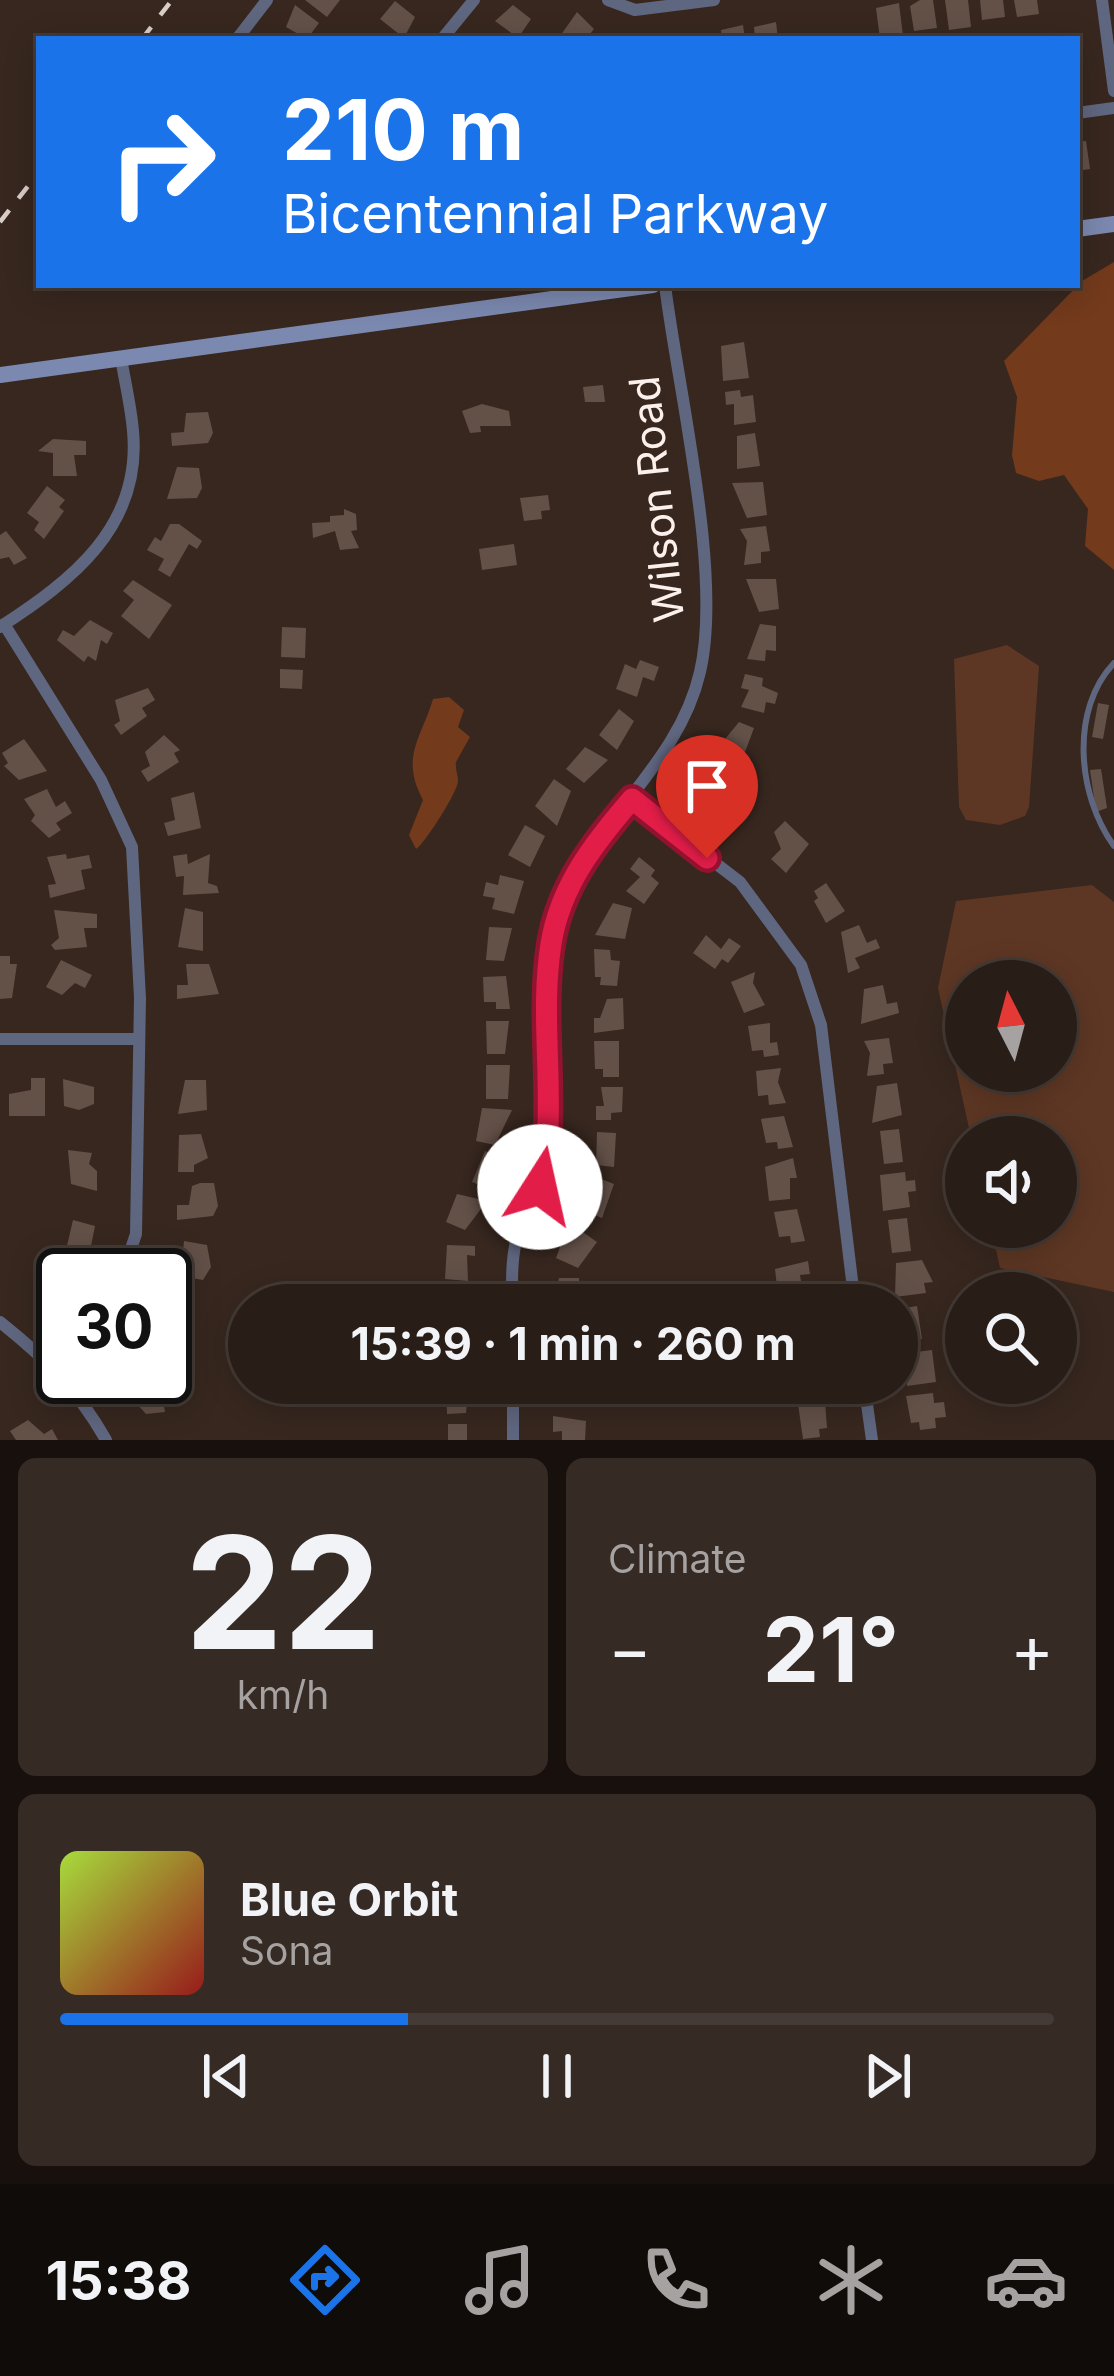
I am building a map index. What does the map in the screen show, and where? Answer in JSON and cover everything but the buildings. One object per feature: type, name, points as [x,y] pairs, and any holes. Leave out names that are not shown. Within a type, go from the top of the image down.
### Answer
[{"type":"main road","points":[[1080,229],[1114,224]]},
{"type":"main road","points":[[0,375],[631,288]]},
{"type":"street","points":[[239,36],[267,0]]},
{"type":"street","points":[[444,36],[474,0]]},
{"type":"street","points":[[608,0],[635,10],[714,0]]},
{"type":"street","points":[[1102,0],[1114,91]]},
{"type":"street","points":[[1080,113],[1114,108]]},
{"type":"street","name":"Wilson Road","points":[[512,1284],[519,1229],[540,1187],[550,1144],[551,945],[587,852],[632,799],[682,726],[704,647],[705,576],[665,288]]},
{"type":"street","points":[[121,358],[134,432],[121,514],[85,564],[2,626],[101,780],[132,847],[139,1039],[136,1234],[131,1248]]},
{"type":"street","points":[[632,799],[740,882],[801,965],[820,1024],[852,1284]]},
{"type":"street","points":[[0,1040],[139,1039]]},
{"type":"street","points":[[0,1322],[36,1351]]},
{"type":"street","points":[[85,1404],[106,1440]]},
{"type":"street","points":[[513,1404],[513,1440]]},
{"type":"street","points":[[868,1404],[872,1440]]},
{"type":"lane","points":[[1114,663],[1095,683],[1083,749],[1088,793],[1114,845]]},
{"type":"shaded area","points":[[1114,262],[1114,570],[1085,546],[1088,509],[1064,475],[1039,481],[1016,473],[1012,455],[1017,397],[1004,361],[1082,281]]},
{"type":"shaded area","points":[[1007,645],[1039,666],[1029,807],[1025,816],[1000,825],[966,820],[959,807],[954,659]]},
{"type":"shaded area","points":[[449,697],[464,710],[458,727],[470,737],[456,762],[458,781],[452,796],[416,849],[409,835],[423,800],[413,772],[415,748],[433,699]]},
{"type":"shaded area","points":[[1092,885],[1114,902],[1114,1292],[1077,1284],[1077,1272],[1000,1268],[996,1248],[1077,1248],[1077,1116],[966,1116],[961,1092],[1077,1092],[1077,960],[945,960],[945,1020],[938,988],[956,901]]},
{"type":"railway","points":[[144,36],[172,0]]},
{"type":"railway","points":[[0,222],[36,176]]},
{"type":"route","points":[[540,1187],[550,1144],[551,945],[566,894],[587,852],[632,799],[707,858]]}]
